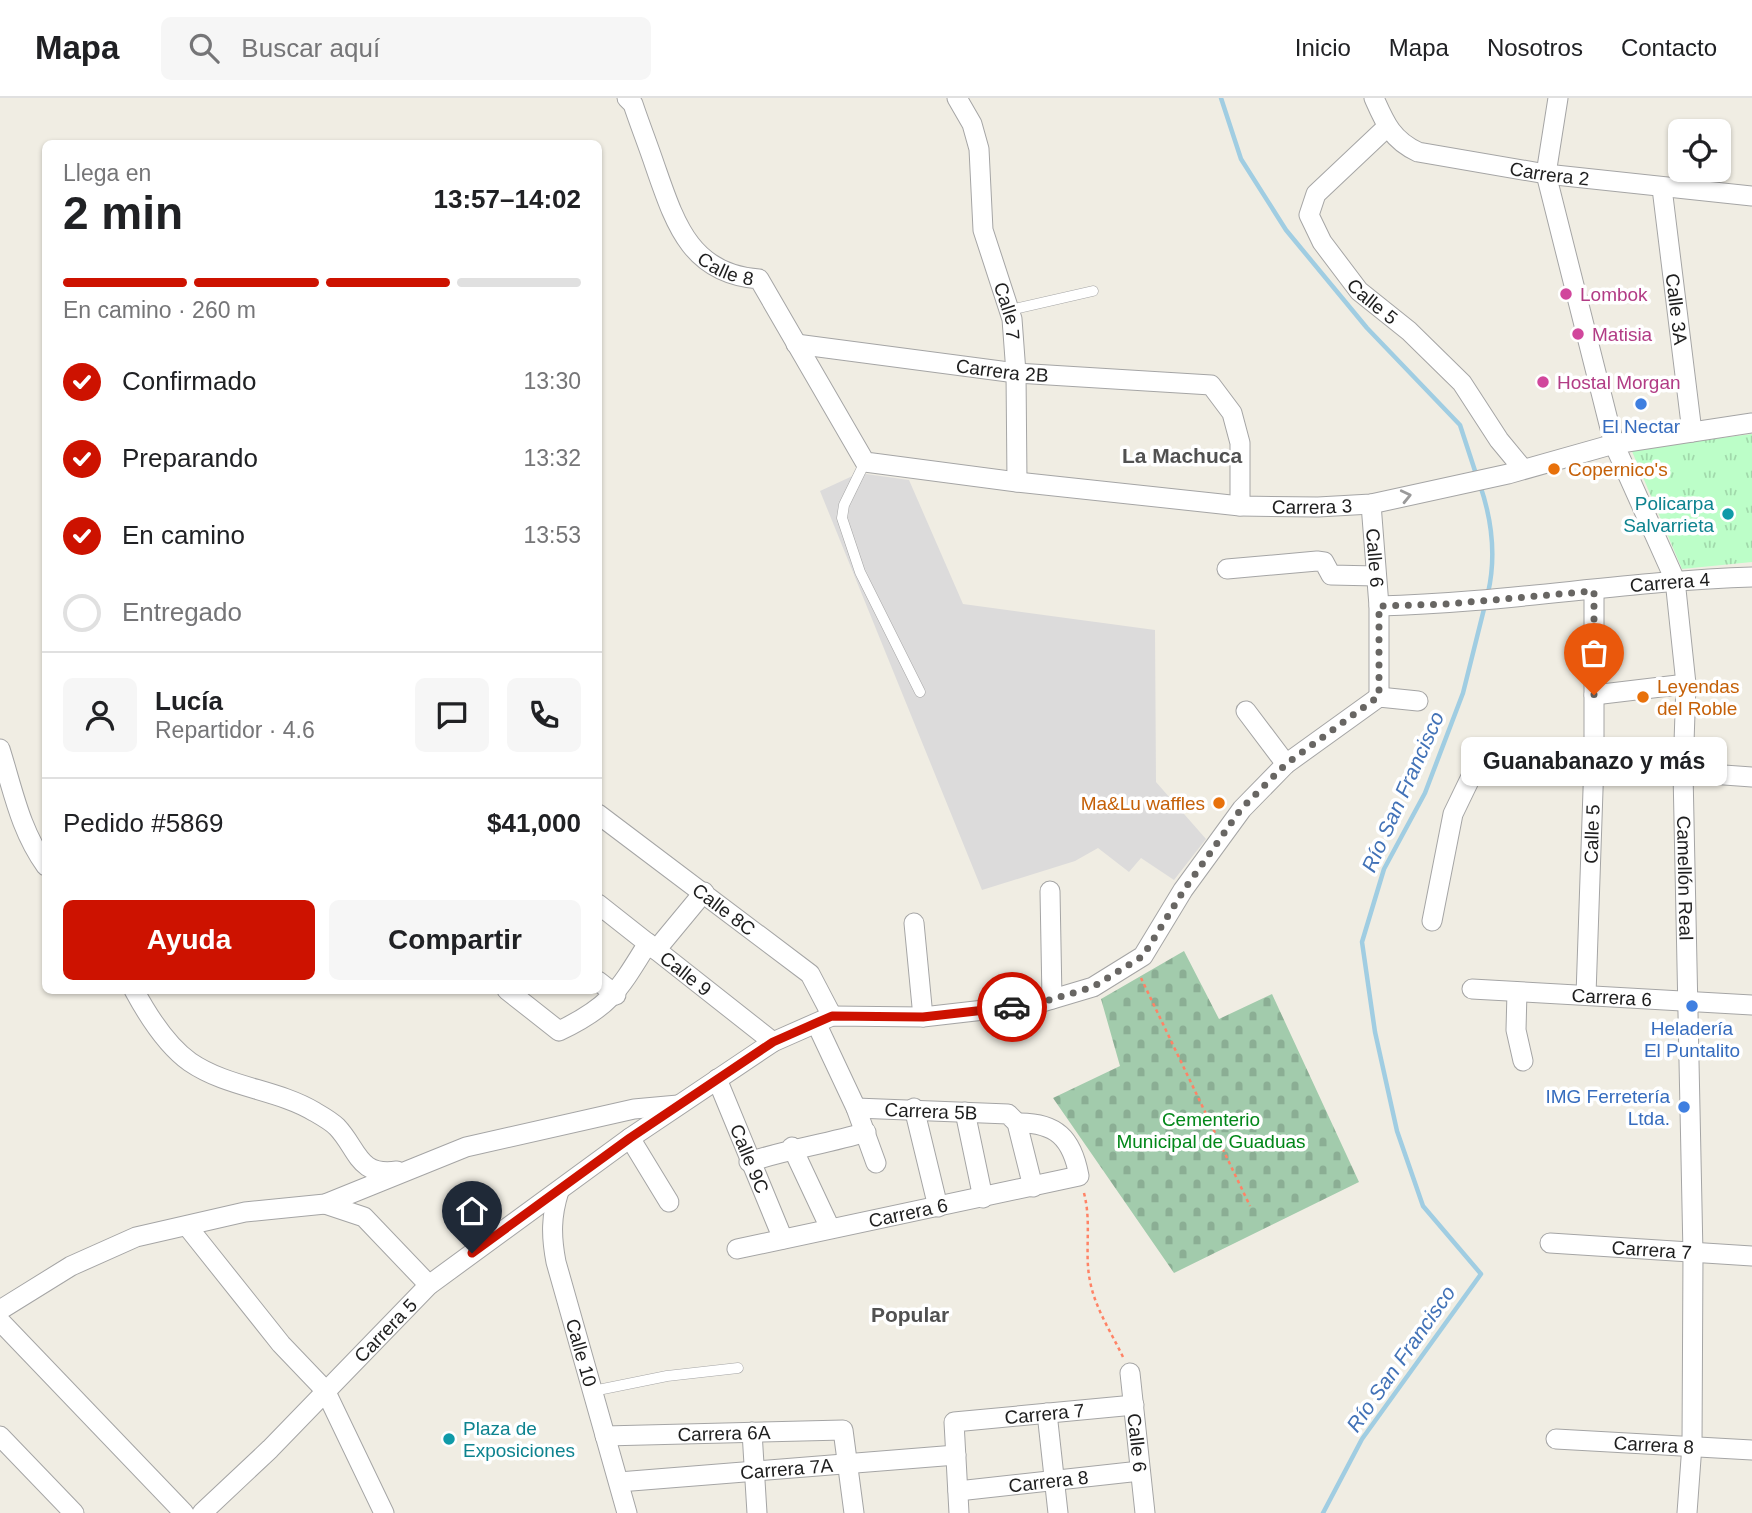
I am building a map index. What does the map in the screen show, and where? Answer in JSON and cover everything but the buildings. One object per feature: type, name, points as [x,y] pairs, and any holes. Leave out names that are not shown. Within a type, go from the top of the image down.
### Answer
[{"type":"street","name":"Calle 8","points":[[627,98],[634,104],[670,211],[688,244],[705,259],[735,277],[759,279],[865,462]]},
{"type":"street","name":"Calle 7","points":[[957,98],[972,124],[979,149],[983,186],[982,230],[1010,310],[1016,373],[1017,482]]},
{"type":"street","name":"Carrera 2","points":[[1374,98],[1387,127],[1400,144],[1418,152],[1546,174],[1752,197]]},
{"type":"street","name":"Camellón Real","points":[[1558,98],[1546,174],[1614,444],[1675,580],[1686,684],[1683,772],[1693,1254],[1692,1445],[1687,1513]]},
{"type":"street","name":"Calle 5","points":[[1387,127],[1316,194],[1309,215],[1322,242],[1359,291],[1409,331],[1462,383],[1499,440],[1515,471]]},
{"type":"street","name":"Calle 3A","points":[[1662,188],[1692,432]]},
{"type":"street","name":"Carrera 2B","points":[[796,344],[1016,373],[1211,385],[1232,413],[1240,443],[1240,506]]},
{"type":"street","name":"Carrera 3","points":[[865,462],[1017,482],[1240,506],[1318,507],[1371,504],[1515,471],[1614,444],[1752,423]]},
{"type":"street","name":"Calle 6","points":[[1371,504],[1379,606],[1379,696]]},
{"type":"street","points":[[1227,569],[1317,561],[1324,562],[1331,575],[1376,576]]},
{"type":"street","name":"Carrera 4","points":[[1379,606],[1447,604],[1594,591],[1675,580],[1752,577]]},
{"type":"street","name":"Calle 5","points":[[1586,995],[1594,766],[1594,591]]},
{"type":"street","points":[[1594,695],[1686,684]]},
{"type":"street","points":[[1379,696],[1418,701]]},
{"type":"street","name":"Carrera 5","points":[[202,1513],[270,1449],[429,1285],[630,1138],[773,1042],[824,1020],[923,1017],[1036,1004],[1093,987],[1143,956],[1184,890],[1241,809],[1286,764],[1379,696]]},
{"type":"street","points":[[1246,711],[1286,764]]},
{"type":"street","points":[[0,749],[19,815],[31,844],[42,860]]},
{"type":"street","points":[[1432,921],[1453,814],[1481,756],[1752,777]]},
{"type":"street","name":"Calle 8C","points":[[602,817],[810,974],[824,1020]]},
{"type":"street","points":[[1050,891],[1052,999]]},
{"type":"street","points":[[512,994],[559,1031],[590,1016],[617,995],[652,946],[704,892]]},
{"type":"street","name":"Calle 9","points":[[602,907],[773,1042]]},
{"type":"street","points":[[914,923],[923,1017]]},
{"type":"street","points":[[602,984],[617,995]]},
{"type":"street","name":"Carrera 6","points":[[1472,989],[1752,1005]]},
{"type":"street","points":[[1517,992],[1516,1030],[1523,1061]]},
{"type":"street","points":[[137,994],[165,1038],[190,1062],[222,1079],[314,1111],[338,1128],[360,1161],[382,1173],[409,1169]]},
{"type":"street","points":[[824,1020],[876,1163]]},
{"type":"street","name":"Calle 9C","points":[[717,1079],[749,1162],[783,1238]]},
{"type":"street","points":[[0,1310],[71,1266],[136,1237],[245,1212],[325,1204],[466,1147],[634,1109],[680,1105]]},
{"type":"street","name":"Carrera 5B","points":[[856,1108],[914,1108],[1012,1118]]},
{"type":"street","points":[[914,1108],[939,1207]]},
{"type":"street","points":[[965,1112],[983,1198]]},
{"type":"street","points":[[1033,1187],[1012,1118],[1037,1122],[1052,1128],[1067,1142],[1076,1158],[1079,1176]]},
{"type":"street","name":"Carrera 5B","points":[[749,1162],[792,1147],[831,1142],[866,1132]]},
{"type":"street","points":[[630,1138],[669,1202]]},
{"type":"street","points":[[792,1147],[830,1228]]},
{"type":"street","name":"Carrera 6","points":[[737,1249],[1079,1176]]},
{"type":"street","name":"Calle 10","points":[[559,1191],[553,1210],[551,1235],[627,1513]]},
{"type":"street","points":[[325,1204],[363,1217],[429,1285]]},
{"type":"street","points":[[187,1226],[233,1286],[325,1390],[384,1513]]},
{"type":"street","name":"Carrera 7","points":[[1550,1243],[1752,1256]]},
{"type":"street","points":[[20,1297],[0,1322],[184,1513]]},
{"type":"street","name":"Calle 6","points":[[1130,1373],[1145,1513]]},
{"type":"street","name":"Carrera 7","points":[[956,1455],[954,1422],[1133,1405]]},
{"type":"street","points":[[1047,1413],[1058,1513]]},
{"type":"street","name":"Carrera 6A","points":[[605,1436],[843,1430],[848,1463]]},
{"type":"street","points":[[752,1432],[757,1513]]},
{"type":"street","points":[[0,1436],[74,1513]]},
{"type":"street","name":"Carrera 8","points":[[1556,1439],[1752,1450]]},
{"type":"street","points":[[956,1455],[959,1513]]},
{"type":"street","name":"Carrera 7A","points":[[619,1482],[956,1455]]},
{"type":"street","points":[[848,1463],[854,1513]]},
{"type":"street","name":"Carrera 8","points":[[958,1491],[1140,1471]]},
{"type":"lane","points":[[1010,310],[1093,291]]},
{"type":"lane","points":[[865,462],[844,505],[842,518],[860,572],[920,692]]},
{"type":"lane","points":[[593,1391],[667,1376],[738,1368]]},
{"type":"path","points":[[1133,962],[1250,1206]]},
{"type":"path","points":[[1079,1176],[1089,1214],[1089,1279],[1099,1311],[1130,1373]]},
{"type":"shaded area","points":[[859,473],[909,480],[963,604],[1155,630],[1156,782],[1206,839],[1174,880],[1141,858],[1129,872],[1098,848],[1075,861],[982,890],[820,491]]},
{"type":"green space","points":[[1752,434],[1752,562],[1682,569],[1631,449]]},
{"type":"green space","name":"Cementerio Municipal de Guaduas","points":[[1184,951],[1219,1019],[1272,994],[1359,1182],[1174,1273],[1053,1098],[1120,1066],[1101,999]]},
{"type":"waterway","name":"Río San Francisco","points":[[1221,98],[1241,159],[1286,230],[1367,328],[1460,425],[1477,477]]},
{"type":"waterway","name":"Río San Francisco","points":[[1480,485],[1492,539],[1488,593]]},
{"type":"waterway","name":"Río San Francisco","points":[[1323,1513],[1362,1439],[1481,1274],[1423,1206],[1397,1131],[1375,1032],[1362,942],[1384,869],[1425,793],[1463,693],[1485,605]]},
{"type":"way so far","points":[[1012,1007],[1036,1004],[1093,987],[1143,956],[1184,890],[1241,809],[1286,764],[1379,696],[1379,606],[1447,604],[1594,591],[1594,695]]},
{"type":"place","name":"Lombok","points":[[1566,294]]},
{"type":"place","name":"Matisia","points":[[1578,334]]},
{"type":"place","name":"Hostal Morgan","points":[[1543,382]]},
{"type":"place","name":"El Nectar","points":[[1641,404]]},
{"type":"place","name":"Copernico's","points":[[1554,469]]},
{"type":"place","name":"Policarpa Salvarrieta","points":[[1728,514]]},
{"type":"place","name":"Guanabanazo y más","points":[[1594,695]]},
{"type":"place","name":"Leyendas del Roble","points":[[1643,697]]},
{"type":"place","name":"Ma&Lu waffles","points":[[1219,803]]},
{"type":"place","name":"Heladería El Puntalito","points":[[1692,1006]]},
{"type":"place","name":"IMG Ferretería Ltda.","points":[[1684,1107]]},
{"type":"place","name":"Plaza de Exposiciones","points":[[449,1439]]},
{"type":"district","name":"La Machuca","points":[[1182,456]]},
{"type":"district","name":"Popular","points":[[910,1315]]},
{"type":"route","points":[[472,1253],[630,1138],[773,1042],[817,1025],[832,1016],[923,1017],[1012,1007]]}]
